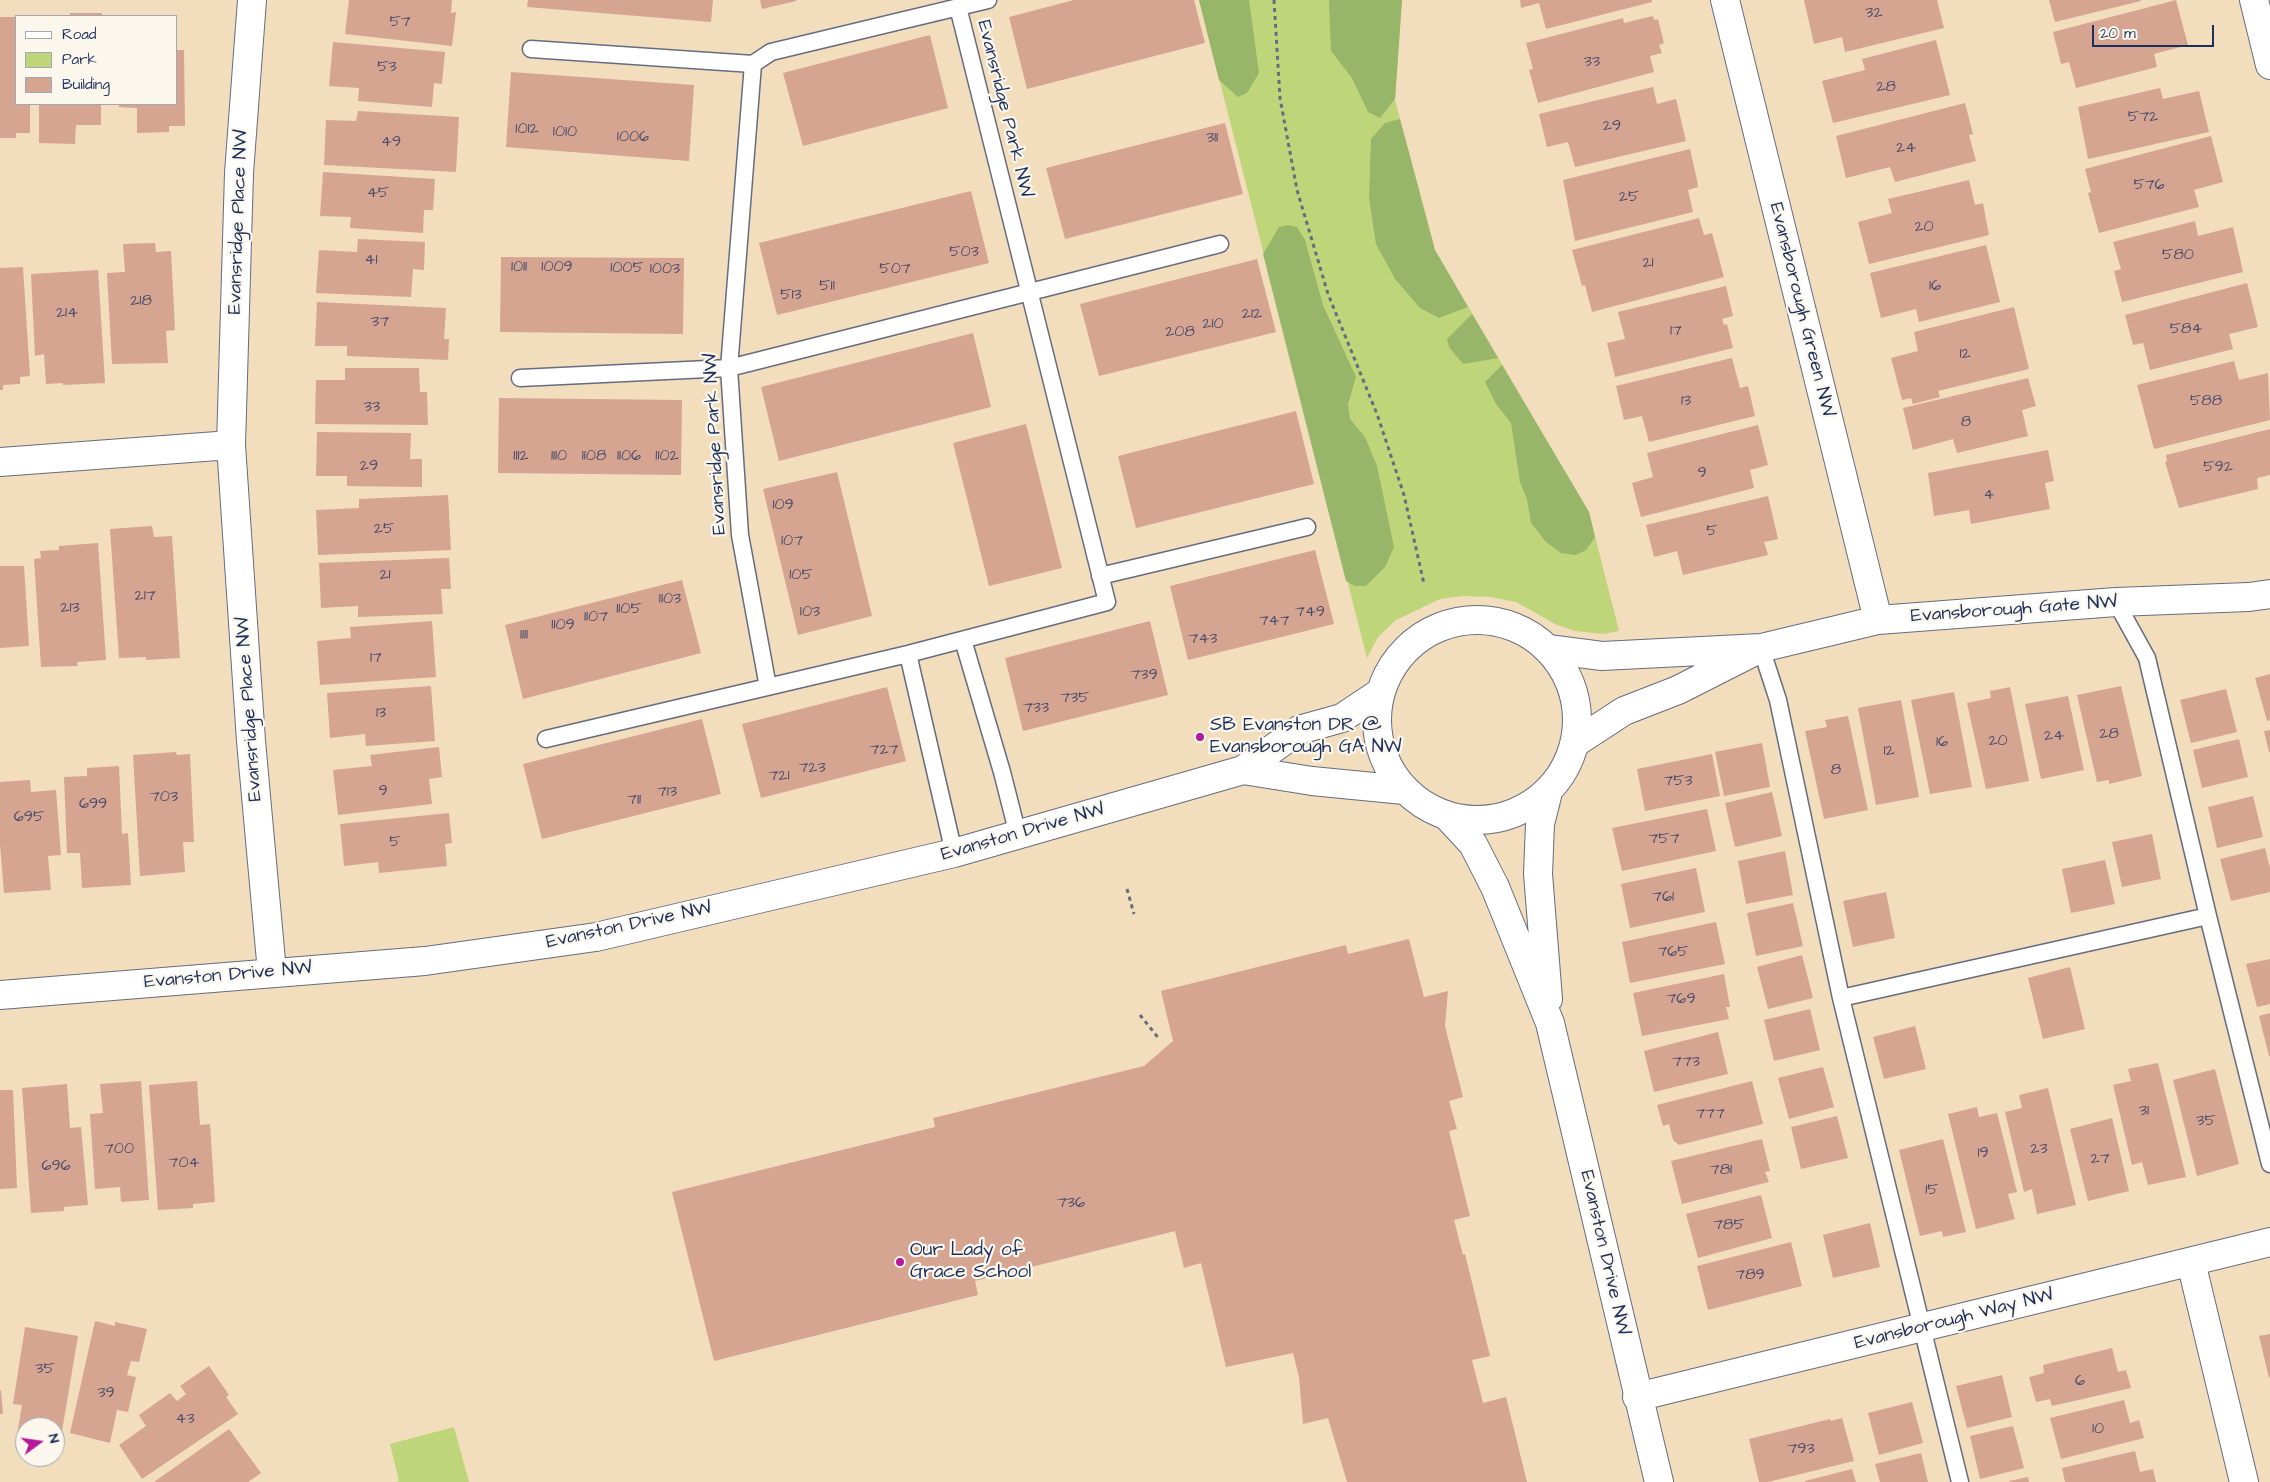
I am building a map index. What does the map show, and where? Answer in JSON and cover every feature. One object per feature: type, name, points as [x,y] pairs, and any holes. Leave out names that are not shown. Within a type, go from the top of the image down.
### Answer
[{"type":"street","name":"Evansridge Place NW","points":[[252,0],[240,174],[231,445],[251,741],[272,972]]},
{"type":"street","name":"Evansborough Green NW","points":[[1725,0],[1878,620]]},
{"type":"street","points":[[2254,0],[2270,65]]},
{"type":"street","points":[[0,462],[231,445]]},
{"type":"street","name":"Evansborough Gate NW","points":[[1548,649],[1602,656],[1761,648],[1878,620],[2116,602],[2249,597],[2270,594]]},
{"type":"street","points":[[1486,620],[1520,629],[1548,649],[1567,676],[1577,709],[1576,743],[1548,792],[1518,812],[1483,821],[1447,816],[1404,790],[1384,760],[1377,726],[1381,692],[1396,661],[1420,637],[1452,622],[1486,620]]},
{"type":"street","name":"Evansborough Gate NW","points":[[1576,743],[1624,711],[1678,690],[1761,648]]},
{"type":"street","name":"Evanston Drive NW","points":[[0,995],[425,961],[596,937],[954,853],[1243,770],[1299,730],[1342,718],[1381,692]]},
{"type":"street","name":"Evanston Drive NW","points":[[1243,770],[1312,782],[1404,790]]},
{"type":"street","name":"Evanston Drive NW","points":[[1548,792],[1540,824],[1538,874],[1550,1023],[1637,1397],[1659,1482]]},
{"type":"street","name":"Evanston Drive NW","points":[[1447,816],[1473,844],[1495,887],[1550,1023]]},
{"type":"street","name":"Evansborough Way NW","points":[[1637,1397],[2270,1242]]},
{"type":"street","points":[[2191,1262],[2244,1482]]},
{"type":"lane","points":[[958,7],[988,0]]},
{"type":"lane","name":"Evansridge Park NW","points":[[546,738],[768,687],[908,654],[1107,602],[958,7],[772,52],[752,64],[729,368],[740,535],[768,687]]},
{"type":"lane","points":[[531,50],[752,64]]},
{"type":"lane","points":[[520,378],[729,368],[1220,244]]},
{"type":"lane","points":[[1100,576],[1306,527]]},
{"type":"lane","points":[[2116,602],[2147,658],[2208,916],[2270,1164]]},
{"type":"lane","points":[[963,640],[1002,772],[1018,835]]},
{"type":"lane","points":[[1761,648],[1778,700],[1841,998],[1960,1482]]},
{"type":"lane","points":[[908,654],[954,853]]},
{"type":"lane","points":[[1841,998],[2208,916]]},
{"type":"path","points":[[1274,0],[1280,98],[1297,190],[1328,294],[1377,414],[1404,495],[1424,584]]},
{"type":"path","points":[[1127,889],[1134,914]]},
{"type":"path","points":[[1140,1015],[1160,1040]]},
{"type":"green space","points":[[1199,0],[1402,0],[1395,100],[1435,250],[1589,512],[1619,631],[1604,634],[1575,631],[1557,625],[1516,602],[1490,597],[1463,596],[1440,599],[1396,620],[1378,637],[1367,658]]},
{"type":"green space","points":[[1199,0],[1249,0],[1259,73],[1247,93],[1238,97],[1219,80]]},
{"type":"green space","points":[[1329,0],[1402,0],[1395,99],[1380,118],[1368,112],[1352,78],[1331,51]]},
{"type":"green space","points":[[1400,119],[1435,250],[1468,307],[1439,318],[1420,308],[1395,279],[1376,244],[1369,198],[1371,139],[1385,123]]},
{"type":"green space","points":[[1288,225],[1297,227],[1305,240],[1323,305],[1356,377],[1348,404],[1350,419],[1365,437],[1377,466],[1394,547],[1385,567],[1366,586],[1355,586],[1346,581],[1263,254],[1279,227]]},
{"type":"green space","points":[[1472,314],[1498,358],[1463,364],[1449,347],[1447,339]]},
{"type":"green space","points":[[1502,365],[1589,512],[1595,537],[1586,550],[1576,555],[1561,553],[1546,542],[1531,523],[1527,499],[1520,482],[1511,423],[1496,404],[1485,382]]},
{"type":"green space","points":[[454,1427],[469,1482],[395,1482],[399,1481],[390,1444]]},
{"type":"building","points":[[349,0],[452,0],[451,13],[456,12],[452,46],[345,34]]},
{"type":"building","points":[[528,0],[713,0],[711,22],[527,7]]},
{"type":"building","points":[[760,0],[796,0],[796,1],[762,9]]},
{"type":"building","points":[[1074,0],[1194,0],[1205,43],[1027,89],[1009,17]]},
{"type":"building","points":[[1520,0],[1652,0],[1652,2],[1546,29],[1539,3],[1521,8]]},
{"type":"building","points":[[1804,0],[1937,0],[1944,28],[1845,52],[1842,37],[1814,44]]},
{"type":"building","points":[[2049,0],[2141,0],[2141,1],[2055,22]]},
{"type":"building","points":[[2176,0],[2188,45],[2154,54],[2157,67],[2076,88],[2069,62],[2061,64],[2053,32]]},
{"type":"building","points":[[70,13],[102,13],[102,15],[70,15]]},
{"type":"building","points":[[1653,16],[1654,20],[1658,19],[1664,43],[1659,45],[1662,53],[1650,56],[1654,72],[1538,103],[1529,70],[1533,69],[1526,43],[1623,18],[1624,23]]},
{"type":"building","points":[[0,17],[15,17],[15,105],[30,105],[30,133],[16,133],[16,138],[0,138]]},
{"type":"building","points":[[930,35],[948,108],[803,146],[783,73]]},
{"type":"building","points":[[1936,40],[1950,95],[1833,123],[1822,81],[1865,70],[1862,59]]},
{"type":"building","points":[[333,42],[445,52],[442,84],[434,83],[432,107],[358,101],[359,88],[329,86]]},
{"type":"building","points":[[178,50],[184,50],[185,126],[169,126],[169,132],[137,133],[137,108],[119,107],[119,105],[178,105]]},
{"type":"building","points":[[511,72],[694,85],[689,161],[506,147]]},
{"type":"building","points":[[1653,87],[1657,104],[1676,99],[1686,141],[1575,167],[1568,142],[1547,147],[1539,114]]},
{"type":"building","points":[[2160,88],[2163,99],[2199,91],[2209,132],[2088,159],[2078,107]]},
{"type":"building","points":[[1965,103],[1973,134],[1969,135],[1976,161],[1895,182],[1890,167],[1846,178],[1836,136]]},
{"type":"building","points":[[39,105],[101,105],[101,125],[76,125],[75,144],[39,143]]},
{"type":"building","points":[[358,111],[459,117],[456,172],[324,165],[326,120],[356,121]]},
{"type":"building","points":[[1225,123],[1243,194],[1065,239],[1046,168]]},
{"type":"building","points":[[2211,136],[2223,182],[2194,190],[2199,207],[2099,233],[2088,193],[2091,192],[2085,169]]},
{"type":"building","points":[[1690,149],[1698,187],[1688,190],[1693,212],[1575,241],[1563,180]]},
{"type":"building","points":[[323,172],[435,179],[433,210],[424,210],[423,233],[350,228],[351,217],[320,216]]},
{"type":"building","points":[[1969,180],[1975,205],[1983,203],[1989,235],[1869,264],[1858,222],[1892,213],[1888,199]]},
{"type":"building","points":[[971,191],[989,263],[777,315],[759,243]]},
{"type":"building","points":[[1699,218],[1704,235],[1712,233],[1724,277],[1592,312],[1585,285],[1582,286],[1572,250]]},
{"type":"building","points":[[2195,221],[2198,236],[2233,227],[2243,272],[2122,302],[2114,271],[2121,269],[2113,242]]},
{"type":"building","points":[[358,239],[425,242],[424,270],[413,269],[411,297],[316,293],[319,250],[357,252]]},
{"type":"building","points":[[155,243],[156,252],[171,251],[175,330],[166,331],[168,363],[112,364],[107,273],[125,272],[123,244]]},
{"type":"building","points":[[1986,245],[2000,302],[1919,322],[1916,309],[1881,318],[1870,273]]},
{"type":"building","points":[[501,257],[684,258],[683,334],[500,332]]},
{"type":"building","points":[[1257,259],[1276,332],[1099,376],[1080,304]]},
{"type":"building","points":[[23,267],[30,376],[20,377],[20,384],[3,385],[3,390],[0,390],[0,268]]},
{"type":"building","points":[[98,270],[105,383],[46,384],[44,354],[35,356],[31,274]]},
{"type":"building","points":[[2247,283],[2258,327],[2229,334],[2233,349],[2150,370],[2143,343],[2133,345],[2125,315]]},
{"type":"building","points":[[1726,286],[1733,316],[1722,319],[1724,325],[1727,324],[1733,348],[1615,377],[1607,343],[1625,339],[1618,312]]},
{"type":"building","points":[[317,302],[446,308],[444,339],[449,339],[448,360],[347,356],[347,346],[315,346]]},
{"type":"building","points":[[2014,307],[2029,369],[1938,391],[1940,397],[1913,404],[1911,398],[1902,400],[1891,358],[1918,351],[1914,332]]},
{"type":"building","points":[[973,333],[991,407],[779,461],[761,387]]},
{"type":"building","points":[[1732,358],[1740,388],[1748,386],[1755,416],[1649,442],[1642,416],[1624,420],[1616,386]]},
{"type":"building","points":[[2234,361],[2239,380],[2268,373],[2270,420],[2154,449],[2137,385]]},
{"type":"building","points":[[345,368],[419,368],[420,392],[427,392],[428,425],[315,424],[316,380],[345,380]]},
{"type":"building","points":[[2028,378],[2036,406],[2022,410],[2028,436],[1957,453],[1953,439],[1913,450],[1903,408]]},
{"type":"building","points":[[499,398],[682,400],[681,475],[498,473]]},
{"type":"building","points":[[1296,411],[1314,484],[1136,528],[1118,456]]},
{"type":"building","points":[[1026,424],[1062,568],[989,586],[953,443]]},
{"type":"building","points":[[1758,425],[1768,465],[1750,470],[1754,488],[1641,517],[1632,483],[1653,477],[1647,453]]},
{"type":"building","points":[[2270,429],[2270,475],[2257,478],[2258,489],[2179,508],[2165,462],[2167,461],[2166,455]]},
{"type":"building","points":[[317,432],[411,433],[410,459],[422,459],[422,487],[347,486],[347,476],[316,476]]},
{"type":"building","points":[[2048,450],[2054,481],[2045,483],[2050,509],[1971,524],[1969,510],[1934,516],[1928,473]]},
{"type":"building","points":[[837,472],[872,616],[798,635],[763,489]]},
{"type":"building","points":[[448,495],[451,550],[318,555],[316,510],[359,508],[359,499]]},
{"type":"building","points":[[1768,496],[1778,539],[1764,542],[1768,555],[1683,575],[1677,551],[1654,557],[1646,525]]},
{"type":"building","points":[[152,526],[154,537],[172,536],[180,658],[146,660],[146,657],[119,658],[110,529]]},
{"type":"building","points":[[98,543],[106,660],[77,662],[78,666],[41,667],[34,559],[41,558],[40,551],[59,550],[59,546]]},
{"type":"building","points":[[1315,550],[1334,624],[1188,660],[1170,586]]},
{"type":"building","points":[[449,558],[451,589],[441,589],[443,614],[358,617],[358,606],[321,608],[319,563]]},
{"type":"building","points":[[0,566],[24,566],[29,646],[0,648]]},
{"type":"building","points":[[682,580],[701,653],[523,699],[505,625]]},
{"type":"building","points":[[432,621],[436,677],[320,685],[317,641],[351,638],[350,627]]},
{"type":"building","points":[[1150,621],[1168,695],[1023,731],[1005,658]]},
{"type":"building","points":[[2270,674],[2270,720],[2267,721],[2255,678]]},
{"type":"building","points":[[431,686],[435,741],[366,746],[365,734],[330,738],[327,693]]},
{"type":"building","points":[[2121,686],[2142,776],[2109,784],[2109,780],[2097,782],[2077,695]]},
{"type":"building","points":[[887,687],[906,761],[761,798],[742,724]]},
{"type":"building","points":[[2010,687],[2029,781],[1986,789],[1967,703],[1991,698],[1990,691]]},
{"type":"building","points":[[2226,689],[2237,732],[2191,743],[2180,700]]},
{"type":"building","points":[[1954,692],[1972,787],[1930,794],[1911,700]]},
{"type":"building","points":[[2068,696],[2084,770],[2041,779],[2025,704]]},
{"type":"building","points":[[1901,700],[1919,797],[1876,805],[1858,708]]},
{"type":"building","points":[[1848,716],[1868,810],[1824,819],[1805,731],[1827,727],[1825,720]]},
{"type":"building","points":[[702,719],[721,794],[542,839],[523,764]]},
{"type":"building","points":[[2270,730],[2270,752],[2269,752],[2264,731]]},
{"type":"building","points":[[2239,739],[2248,777],[2202,788],[2193,750]]},
{"type":"building","points":[[1762,743],[1770,787],[1724,796],[1715,752]]},
{"type":"building","points":[[439,747],[442,777],[429,779],[432,804],[338,815],[333,770],[372,766],[370,755]]},
{"type":"building","points":[[176,752],[177,755],[190,754],[194,842],[183,842],[185,872],[140,876],[133,755]]},
{"type":"building","points":[[1712,754],[1720,796],[1645,811],[1637,769]]},
{"type":"building","points":[[119,766],[122,834],[128,833],[131,885],[82,888],[80,853],[67,853],[64,777],[87,776],[87,768]]},
{"type":"building","points":[[30,780],[31,792],[56,790],[61,855],[48,856],[51,890],[4,893],[0,844],[0,782]]},
{"type":"building","points":[[1772,792],[1782,836],[1735,847],[1725,803]]},
{"type":"building","points":[[2253,796],[2263,837],[2217,848],[2208,807]]},
{"type":"building","points":[[1707,809],[1716,851],[1622,871],[1612,828]]},
{"type":"building","points":[[449,813],[452,843],[445,844],[447,866],[379,873],[378,862],[344,866],[340,824]]},
{"type":"building","points":[[2152,834],[2161,879],[2122,887],[2112,842]]},
{"type":"building","points":[[2265,848],[2270,868],[2270,892],[2231,901],[2220,859]]},
{"type":"building","points":[[1785,851],[1793,895],[1746,904],[1738,861]]},
{"type":"building","points":[[2105,860],[2115,904],[2071,913],[2062,869]]},
{"type":"building","points":[[1696,868],[1705,912],[1630,928],[1621,884]]},
{"type":"building","points":[[1886,892],[1895,938],[1853,947],[1843,901]]},
{"type":"building","points":[[1793,903],[1803,946],[1756,956],[1747,913]]},
{"type":"building","points":[[1716,922],[1725,964],[1630,983],[1622,942]]},
{"type":"building","points":[[1409,939],[1424,997],[1448,991],[1445,1026],[1463,1097],[1449,1101],[1457,1129],[1449,1131],[1470,1216],[1454,1220],[1463,1255],[1465,1254],[1490,1356],[1472,1360],[1483,1403],[1506,1397],[1527,1482],[1347,1482],[1328,1418],[1303,1424],[1299,1377],[1293,1353],[1226,1367],[1201,1263],[1184,1268],[1175,1231],[975,1281],[978,1295],[714,1361],[672,1192],[935,1127],[933,1118],[1144,1066],[1173,1041],[1161,991],[1346,945],[1348,954]]},
{"type":"building","points":[[1802,955],[1813,998],[1768,1009],[1757,967]]},
{"type":"building","points":[[2270,959],[2270,1004],[2257,1007],[2246,964]]},
{"type":"building","points":[[2070,967],[2085,1029],[2043,1039],[2028,978]]},
{"type":"building","points":[[1724,974],[1730,1007],[1726,1007],[1729,1019],[1642,1036],[1633,993]]},
{"type":"building","points":[[1810,1009],[1820,1050],[1774,1061],[1764,1020]]},
{"type":"building","points":[[2270,1013],[2270,1056],[2269,1056],[2259,1016]]},
{"type":"building","points":[[1915,1026],[1926,1069],[1884,1079],[1873,1037]]},
{"type":"building","points":[[1718,1032],[1728,1074],[1654,1092],[1644,1051]]},
{"type":"building","points":[[2158,1063],[2186,1177],[2148,1185],[2142,1162],[2132,1165],[2113,1085],[2131,1081],[2128,1069]]},
{"type":"building","points":[[1823,1067],[1834,1107],[1789,1119],[1778,1078]]},
{"type":"building","points":[[2215,1069],[2239,1164],[2197,1176],[2173,1080]]},
{"type":"building","points":[[141,1081],[149,1200],[121,1202],[120,1187],[95,1189],[90,1114],[103,1113],[100,1084]]},
{"type":"building","points":[[197,1081],[200,1125],[210,1124],[215,1202],[193,1204],[193,1208],[158,1210],[149,1085]]},
{"type":"building","points":[[1752,1081],[1763,1124],[1679,1145],[1673,1140],[1669,1124],[1663,1126],[1657,1105]]},
{"type":"building","points":[[67,1084],[70,1128],[81,1127],[88,1205],[64,1207],[64,1211],[31,1213],[22,1088]]},
{"type":"building","points":[[2048,1088],[2076,1205],[2037,1214],[2032,1189],[2024,1192],[2005,1112],[2022,1108],[2019,1095]]},
{"type":"building","points":[[0,1090],[13,1090],[17,1188],[0,1189]]},
{"type":"building","points":[[1977,1107],[1979,1117],[1997,1113],[2017,1192],[2008,1194],[2015,1219],[1976,1229],[1948,1114]]},
{"type":"building","points":[[1837,1116],[1848,1158],[1801,1169],[1791,1127]]},
{"type":"building","points":[[2112,1118],[2129,1191],[2088,1201],[2070,1129]]},
{"type":"building","points":[[1762,1139],[1770,1171],[1765,1172],[1769,1182],[1682,1204],[1671,1161]]},
{"type":"building","points":[[1943,1139],[1966,1232],[1943,1237],[1942,1231],[1920,1236],[1899,1150]]},
{"type":"building","points":[[1761,1195],[1772,1238],[1698,1258],[1686,1214]]},
{"type":"building","points":[[1870,1223],[1880,1267],[1833,1278],[1823,1235]]},
{"type":"building","points":[[1791,1242],[1802,1286],[1708,1310],[1697,1266]]},
{"type":"building","points":[[95,1321],[115,1326],[115,1322],[147,1329],[139,1362],[131,1361],[127,1375],[136,1377],[128,1412],[117,1410],[110,1443],[70,1433]]},
{"type":"building","points":[[25,1327],[78,1336],[64,1417],[20,1417],[22,1405],[13,1404]]},
{"type":"building","points":[[2270,1334],[2270,1378],[2269,1378],[2259,1336]]},
{"type":"building","points":[[2112,1348],[2118,1372],[2126,1370],[2131,1388],[2052,1406],[2050,1399],[2036,1402],[2029,1377],[2044,1373],[2043,1365]]},
{"type":"building","points":[[209,1366],[229,1395],[226,1397],[238,1414],[142,1479],[119,1445],[146,1426],[139,1415],[170,1393],[177,1401],[186,1394],[180,1386]]},
{"type":"building","points":[[2002,1375],[2012,1417],[1967,1428],[1956,1386]]},
{"type":"building","points":[[1,1390],[3,1414],[0,1414]]},
{"type":"building","points":[[2124,1400],[2130,1423],[2139,1420],[2144,1438],[2061,1459],[2050,1418]]},
{"type":"building","points":[[1912,1402],[1923,1443],[1879,1455],[1868,1413]]},
{"type":"building","points":[[1842,1418],[1854,1461],[1768,1482],[1759,1482],[1749,1439],[1830,1419],[1831,1421]]},
{"type":"building","points":[[2013,1426],[2024,1468],[1980,1479],[1970,1436]]},
{"type":"building","points":[[229,1429],[261,1473],[248,1482],[154,1482]]},
{"type":"building","points":[[2135,1451],[2140,1472],[2153,1469],[2156,1482],[2065,1482],[2062,1468]]},
{"type":"building","points":[[1921,1453],[1928,1482],[1880,1482],[1875,1464]]},
{"type":"building","points":[[1852,1469],[1856,1482],[1805,1482],[1805,1481]]},
{"type":"building","points":[[2028,1477],[2029,1482],[2009,1481]]},
{"type":"place","name":"SB Evanston DR @ Evansborough GA NW","points":[[1200,737]]},
{"type":"place","name":"Our Lady of Grace School","points":[[900,1262]]}]
